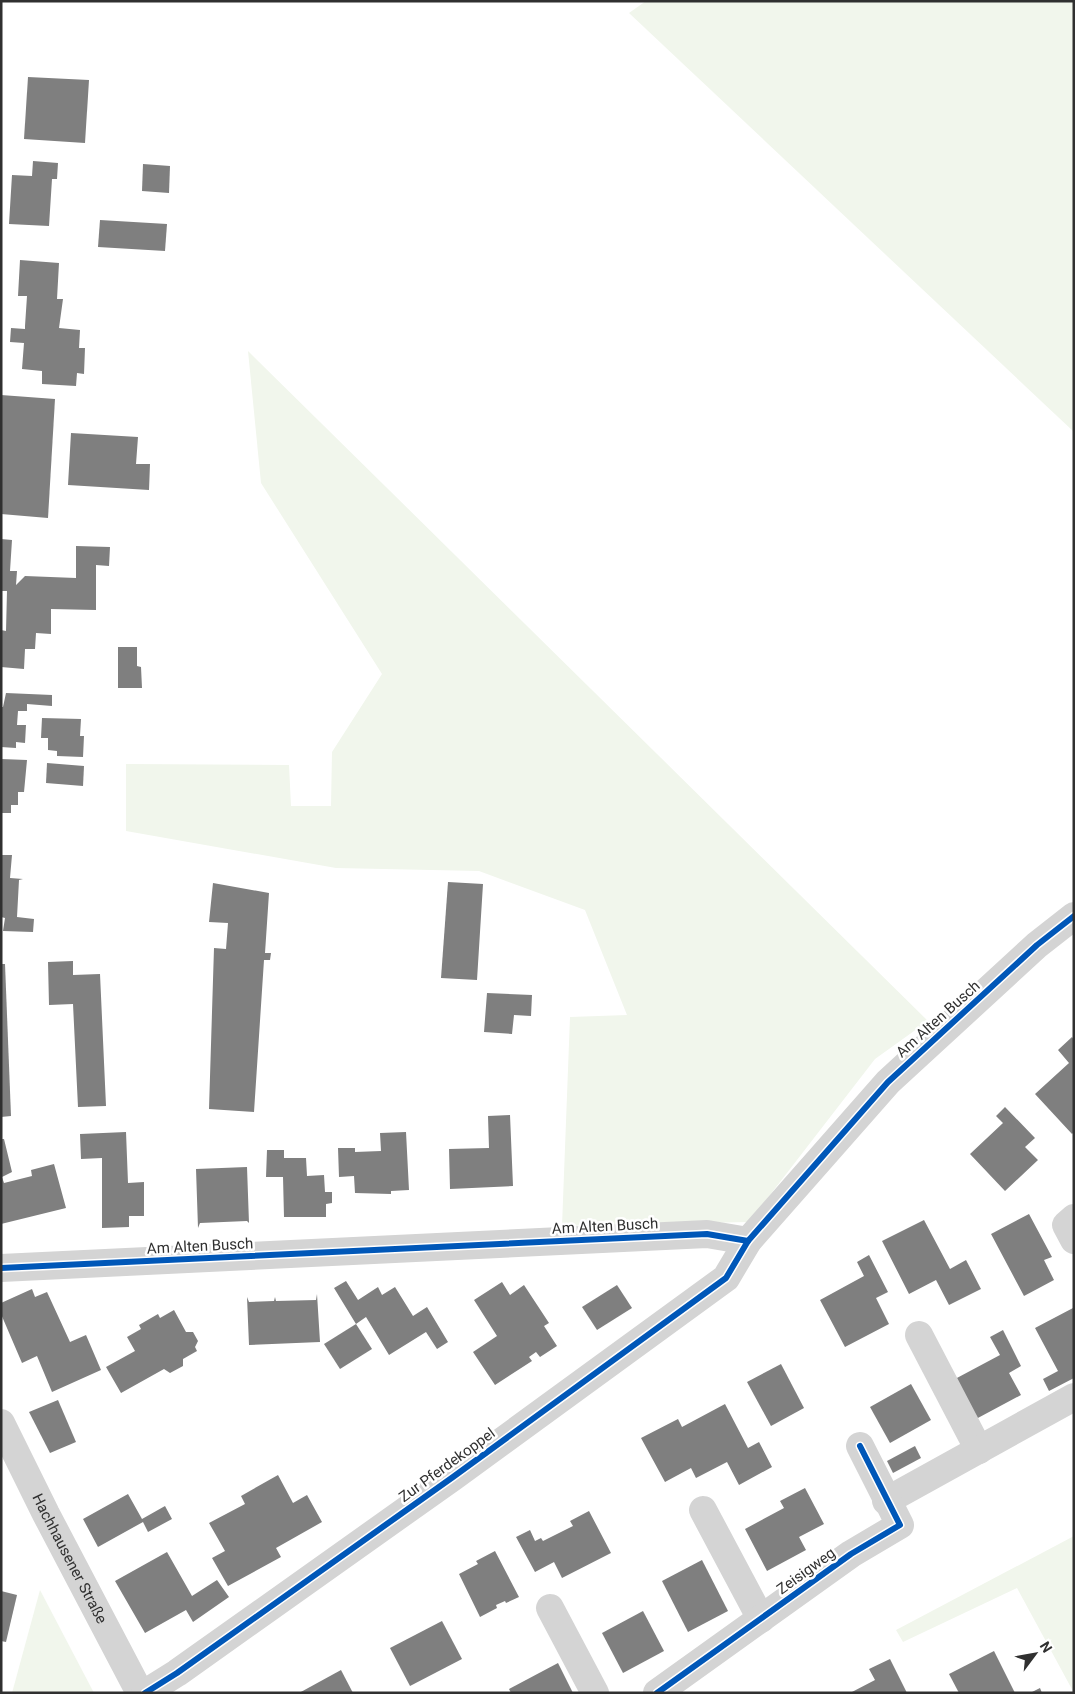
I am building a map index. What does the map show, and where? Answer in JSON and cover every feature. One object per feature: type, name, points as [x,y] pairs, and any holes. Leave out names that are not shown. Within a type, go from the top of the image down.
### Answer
[{"type":"street","name":"Am Alten Busch","points":[[1,1268],[707,1234],[748,1241],[888,1082],[1037,946],[1074,916]]},
{"type":"street","points":[[1074,1218],[1066,1225],[1074,1240]]},
{"type":"street","name":"Zur Pferdekoppel","points":[[145,1693],[185,1667],[453,1477],[726,1278],[748,1241]]},
{"type":"street","points":[[919,1335],[980,1450]]},
{"type":"street","points":[[886,1501],[1074,1397]]},
{"type":"street","name":"Hachhausener Straße","points":[[1,1424],[140,1693]]},
{"type":"street","name":"Zeisigweg","points":[[656,1693],[851,1554],[900,1525],[886,1501],[860,1446]]},
{"type":"street","points":[[703,1510],[761,1618]]},
{"type":"street","points":[[550,1608],[595,1693]]},
{"type":"shaded area","points":[[646,1],[1074,1],[1074,432],[629,13]]},
{"type":"shaded area","points":[[248,351],[928,1021],[875,1059],[749,1222],[562,1226],[570,1017],[627,1015],[585,910],[479,871],[336,868],[126,831],[126,764],[289,765],[291,806],[331,806],[332,752],[382,674],[261,483]]},
{"type":"shaded area","points":[[1074,1536],[1074,1693],[1017,1588],[903,1642],[896,1630]]},
{"type":"shaded area","points":[[40,1590],[94,1693],[12,1693]]},
{"type":"building","points":[[28,77],[89,80],[85,143],[24,139]]},
{"type":"building","points":[[33,161],[58,163],[57,179],[52,179],[49,226],[9,224],[12,175],[32,176]]},
{"type":"building","points":[[143,164],[170,166],[169,193],[142,191]]},
{"type":"building","points":[[100,220],[167,224],[165,251],[98,247]]},
{"type":"building","points":[[20,260],[59,263],[57,299],[63,299],[59,328],[80,330],[79,348],[85,348],[84,374],[77,373],[76,386],[42,384],[42,371],[22,369],[24,343],[10,342],[11,328],[25,329],[27,296],[18,296]]},
{"type":"building","points":[[1,395],[55,399],[48,518],[1,514]]},
{"type":"building","points":[[71,433],[138,437],[136,464],[150,464],[149,490],[68,485]]},
{"type":"building","points":[[1,539],[12,540],[10,571],[17,571],[16,585],[25,576],[76,578],[76,546],[110,547],[109,566],[96,565],[96,610],[51,609],[51,634],[36,633],[35,649],[25,649],[24,669],[1,667],[1,630],[6,631],[7,591],[1,591]]},
{"type":"building","points":[[118,647],[137,647],[137,666],[141,667],[142,688],[118,688]]},
{"type":"building","points":[[6,693],[52,695],[52,706],[27,704],[27,711],[18,711],[17,725],[26,725],[25,743],[16,742],[16,748],[1,747],[1,707],[3,707]]},
{"type":"building","points":[[42,718],[81,719],[80,736],[84,736],[83,757],[57,756],[57,751],[48,750],[48,738],[41,738]]},
{"type":"building","points":[[1,759],[27,760],[24,792],[18,792],[18,805],[11,805],[11,813],[1,813]]},
{"type":"building","points":[[47,763],[84,766],[83,786],[46,783]]},
{"type":"building","points":[[1,855],[12,855],[10,878],[23,879],[19,880],[17,917],[34,919],[33,932],[3,931],[5,918],[1,917]]},
{"type":"building","points":[[448,882],[483,884],[477,980],[441,978]]},
{"type":"building","points":[[213,883],[269,893],[265,953],[271,953],[270,960],[264,960],[254,1112],[209,1109],[214,948],[226,949],[228,923],[209,922]]},
{"type":"building","points":[[73,961],[73,975],[100,974],[106,1106],[78,1107],[73,1004],[49,1005],[48,962]]},
{"type":"building","points":[[1,964],[5,964],[11,1116],[1,1117]]},
{"type":"building","points":[[487,993],[532,995],[531,1016],[514,1015],[512,1034],[484,1032]]},
{"type":"building","points":[[1072,1037],[1074,1040],[1074,1132],[1072,1134],[1035,1094],[1069,1063],[1058,1050]]},
{"type":"building","points":[[1005,1107],[1035,1138],[1025,1147],[1038,1160],[1005,1191],[970,1154],[1003,1123],[996,1116]]},
{"type":"building","points":[[510,1115],[513,1186],[450,1189],[449,1149],[489,1148],[488,1116]]},
{"type":"building","points":[[126,1132],[128,1183],[144,1182],[144,1216],[129,1216],[129,1227],[102,1228],[102,1158],[81,1159],[80,1134]]},
{"type":"building","points":[[406,1132],[409,1190],[391,1191],[391,1194],[355,1193],[354,1176],[339,1177],[338,1148],[355,1148],[355,1152],[381,1151],[380,1133]]},
{"type":"building","points":[[1,1139],[4,1139],[12,1172],[2,1177],[4,1183],[32,1176],[31,1170],[54,1164],[66,1208],[1,1224]]},
{"type":"building","points":[[267,1150],[284,1150],[284,1158],[306,1158],[307,1176],[324,1175],[325,1192],[332,1192],[332,1203],[326,1204],[326,1217],[284,1217],[283,1177],[266,1177]]},
{"type":"building","points":[[247,1167],[249,1223],[247,1221],[200,1223],[198,1228],[196,1169]]},
{"type":"building","points":[[1029,1214],[1052,1257],[1044,1260],[1054,1280],[1024,1296],[991,1234]]},
{"type":"building","points":[[924,1220],[950,1269],[966,1260],[981,1289],[949,1305],[936,1280],[909,1294],[882,1241]]},
{"type":"building","points":[[869,1255],[888,1292],[876,1298],[889,1324],[845,1347],[820,1300],[864,1276],[857,1262]]},
{"type":"building","points":[[346,1281],[358,1300],[378,1287],[382,1295],[395,1287],[413,1316],[427,1307],[448,1342],[437,1349],[426,1332],[389,1355],[366,1317],[356,1324],[334,1288]]},
{"type":"building","points":[[502,1282],[510,1295],[524,1285],[549,1323],[544,1326],[557,1346],[540,1357],[536,1352],[529,1357],[532,1361],[495,1385],[473,1352],[497,1336],[474,1300]]},
{"type":"building","points":[[617,1285],[632,1308],[597,1330],[582,1307]]},
{"type":"building","points":[[32,1289],[35,1297],[47,1292],[70,1342],[86,1335],[101,1370],[52,1392],[37,1356],[22,1363],[1,1314],[1,1303]]},
{"type":"building","points":[[317,1294],[320,1342],[249,1345],[247,1297],[249,1302],[274,1301],[275,1297],[276,1301],[316,1300]]},
{"type":"building","points":[[1073,1308],[1074,1378],[1049,1391],[1043,1379],[1058,1371],[1035,1328]]},
{"type":"building","points":[[174,1310],[186,1332],[193,1332],[198,1341],[195,1347],[197,1351],[183,1359],[183,1366],[170,1373],[164,1369],[121,1393],[106,1367],[135,1351],[127,1337],[141,1329],[139,1325],[158,1314],[160,1318]]},
{"type":"building","points":[[356,1324],[372,1349],[340,1369],[324,1344]]},
{"type":"building","points":[[1003,1330],[1021,1366],[1009,1373],[1021,1395],[976,1419],[955,1379],[1000,1355],[990,1337]]},
{"type":"building","points":[[781,1364],[804,1408],[771,1426],[747,1382]]},
{"type":"building","points":[[911,1384],[931,1420],[890,1443],[870,1407]]},
{"type":"building","points":[[58,1400],[76,1442],[50,1453],[29,1412]]},
{"type":"building","points":[[725,1404],[748,1448],[759,1442],[772,1467],[739,1485],[727,1462],[696,1478],[691,1468],[665,1482],[641,1438],[678,1419],[682,1427]]},
{"type":"building","points":[[915,1446],[921,1458],[893,1473],[887,1461]]},
{"type":"building","points":[[278,1475],[293,1503],[307,1495],[322,1522],[276,1548],[281,1557],[228,1586],[212,1558],[225,1551],[209,1523],[245,1504],[241,1496]]},
{"type":"building","points":[[805,1488],[824,1524],[799,1537],[806,1550],[767,1571],[745,1529],[784,1508],[780,1501]]},
{"type":"building","points":[[128,1494],[142,1519],[165,1506],[172,1519],[148,1532],[143,1522],[98,1547],[83,1519]]},
{"type":"building","points":[[589,1511],[611,1553],[562,1578],[554,1562],[535,1572],[516,1537],[530,1530],[535,1541],[541,1538],[543,1541],[573,1526],[570,1521]]},
{"type":"building","points":[[495,1551],[519,1597],[496,1605],[497,1608],[480,1617],[459,1574],[478,1564],[476,1561]]},
{"type":"building","points":[[167,1552],[192,1596],[217,1580],[229,1597],[193,1622],[186,1610],[145,1633],[115,1581]]},
{"type":"building","points":[[702,1560],[728,1611],[688,1632],[662,1581]]},
{"type":"building","points":[[1,1591],[17,1595],[6,1642],[1,1641]]},
{"type":"building","points":[[643,1611],[664,1651],[623,1673],[602,1633]]},
{"type":"building","points":[[442,1621],[462,1659],[410,1686],[390,1648]]},
{"type":"building","points":[[994,1651],[1015,1693],[959,1693],[949,1674]]},
{"type":"building","points":[[890,1659],[907,1693],[850,1693],[875,1680],[869,1669]]},
{"type":"building","points":[[558,1663],[573,1693],[511,1693],[509,1689]]},
{"type":"building","points":[[341,1670],[353,1693],[299,1693]]},
{"type":"building","points":[[1040,1688],[1042,1693],[1030,1693]]},
{"type":"cycle path","points":[[145,1693],[177,1673],[453,1477],[726,1278],[748,1241],[888,1082],[1037,945],[1074,916]]},
{"type":"cycle path","points":[[1,1268],[707,1234],[748,1241]]},
{"type":"cycle path","points":[[657,1693],[851,1554],[900,1525],[860,1446]]}]
